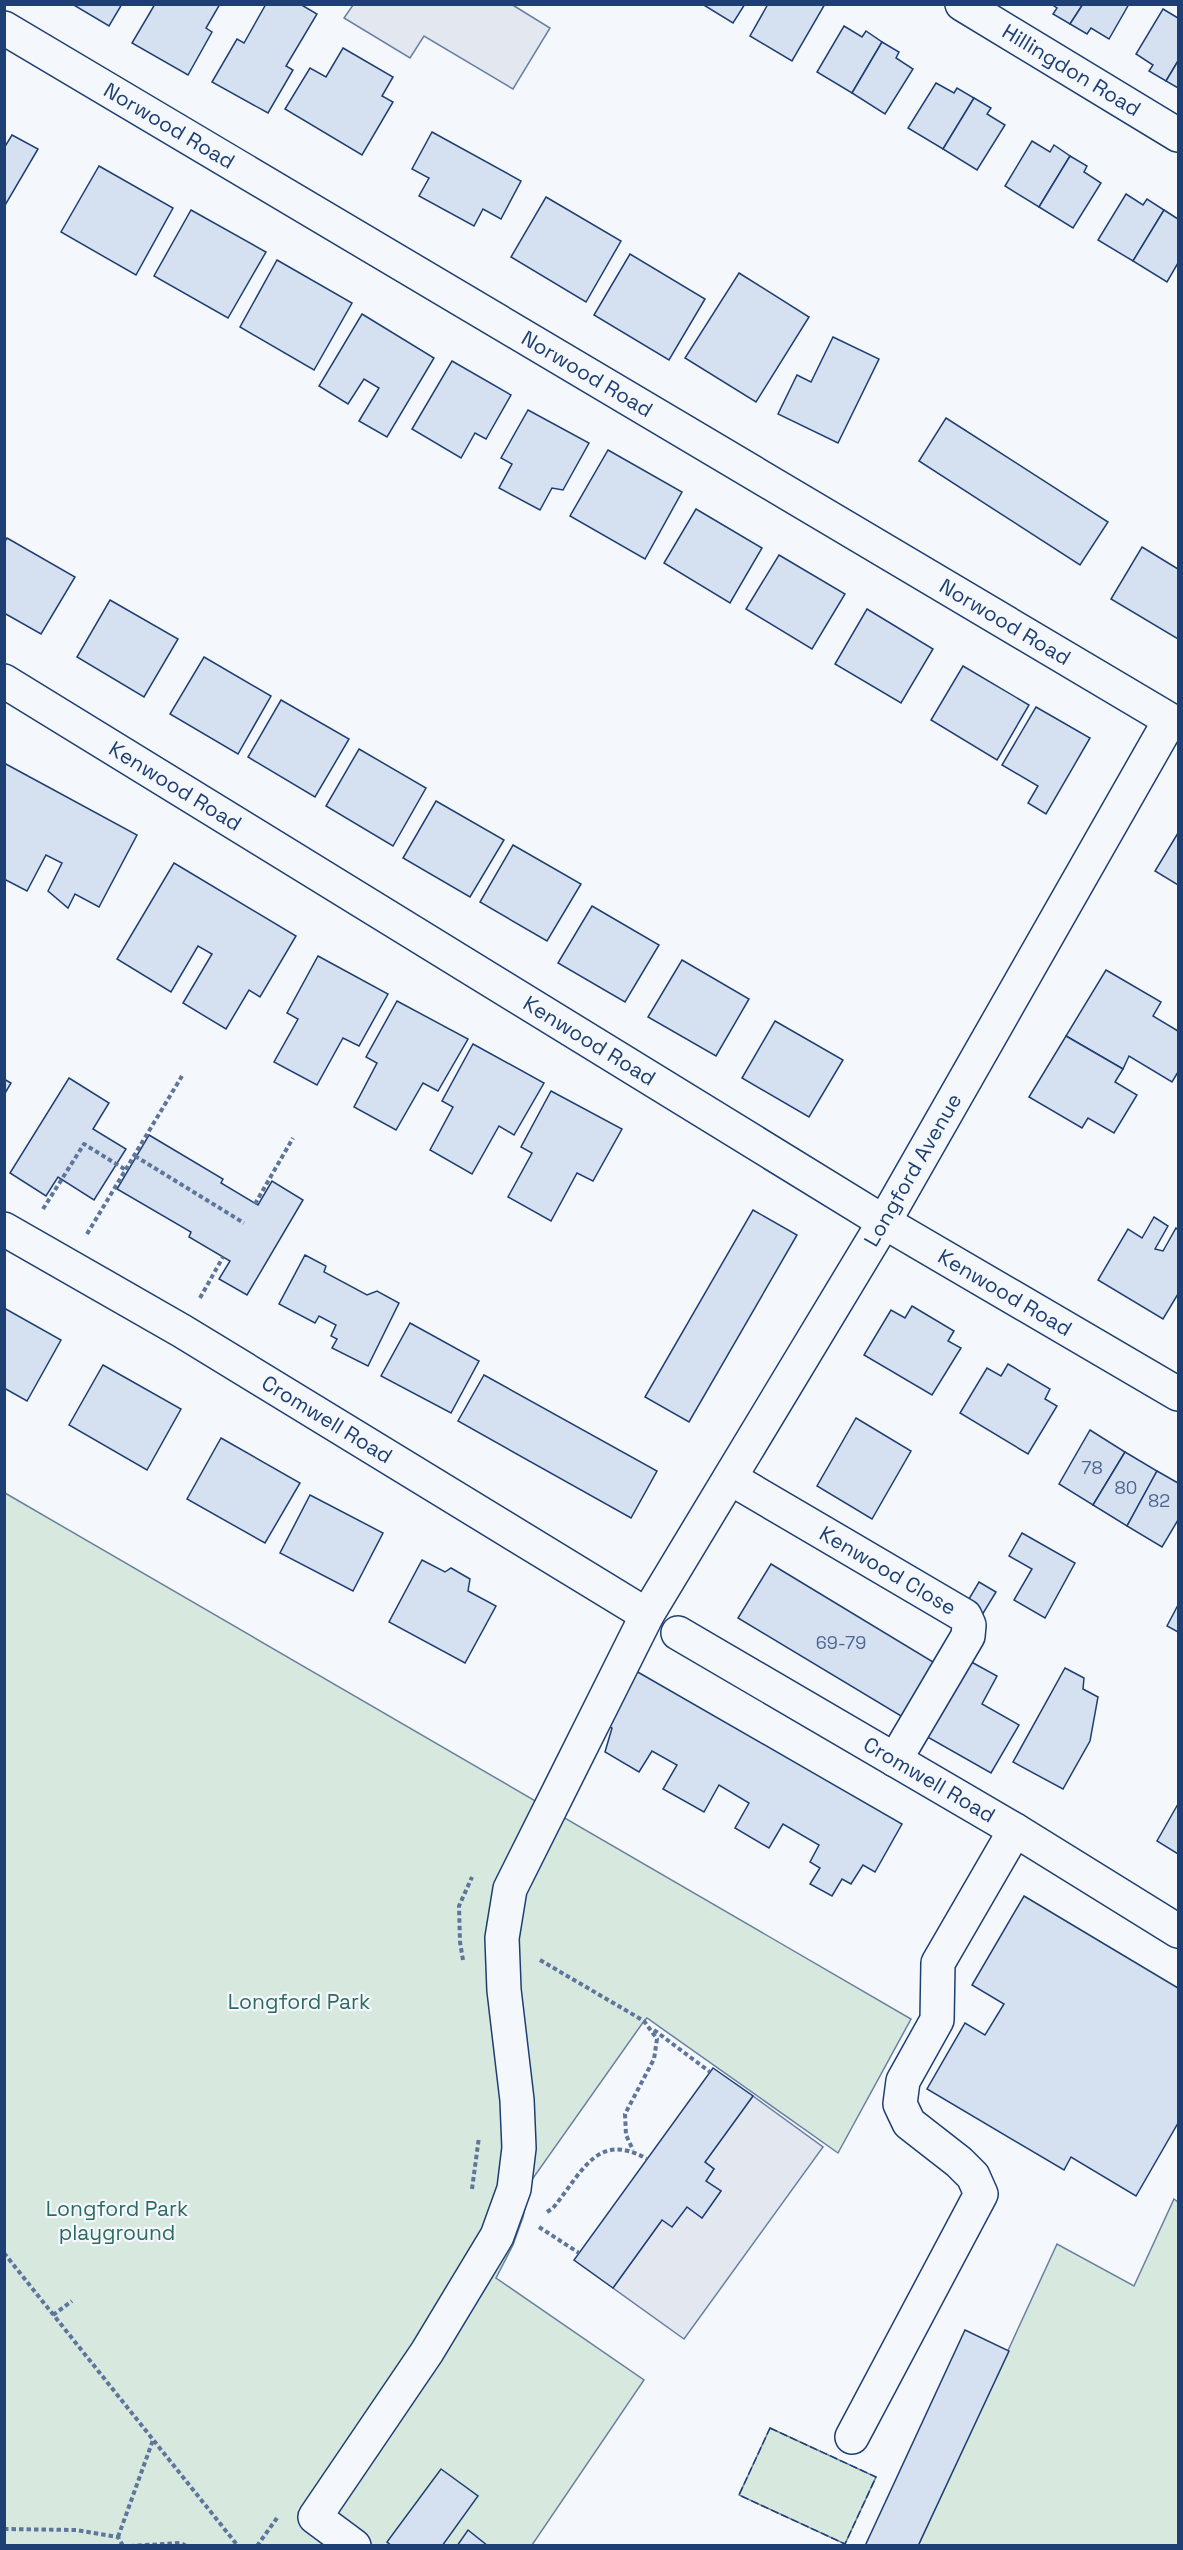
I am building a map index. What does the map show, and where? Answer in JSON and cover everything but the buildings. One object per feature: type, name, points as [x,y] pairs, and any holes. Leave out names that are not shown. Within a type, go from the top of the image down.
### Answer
[{"type":"street","name":"Hillingdon Road","points":[[962,4],[1179,135]]},
{"type":"street","name":"Norwood Road","points":[[4,28],[1170,720]]},
{"type":"street","name":"Kenwood Road","points":[[4,681],[884,1221],[1179,1394]]},
{"type":"street","name":"Longford Avenue","points":[[354,2546],[315,2517],[451,2314],[497,2236],[514,2189],[519,2148],[518,2124],[504,1990],[502,1938],[510,1889],[518,1871],[647,1615],[884,1221],[1170,720]]},
{"type":"street","name":"Cromwell Road","points":[[14,1234],[182,1331],[647,1615]]},
{"type":"street","name":"Kenwood Close","points":[[730,1478],[964,1616],[969,1624],[968,1636],[895,1760]]},
{"type":"street","name":"Cromwell Road","points":[[678,1633],[1015,1830],[1179,1931]]},
{"type":"street","points":[[852,2437],[981,2194],[973,2176],[909,2122],[900,2104],[903,2082],[937,2020],[938,1963],[1015,1830]]},
{"type":"path","points":[[68,1265],[182,1076]]},
{"type":"path","points":[[255,1204],[293,1138]]},
{"type":"path","points":[[14,1234],[84,1144],[126,1170]]},
{"type":"path","points":[[135,1156],[244,1223]]},
{"type":"path","points":[[182,1331],[223,1257]]},
{"type":"path","points":[[464,1963],[460,1942],[459,1906],[474,1874]]},
{"type":"path","points":[[502,1938],[644,2021],[710,2072]]},
{"type":"path","points":[[633,2150],[626,2135],[625,2114],[654,2059],[657,2038],[651,2028]]},
{"type":"path","points":[[469,2200],[479,2136]]},
{"type":"path","points":[[545,2212],[553,2208],[595,2156],[613,2147],[633,2150],[647,2159]]},
{"type":"path","points":[[533,2224],[579,2253]]},
{"type":"path","points":[[4,2253],[238,2546]]},
{"type":"path","points":[[53,2315],[72,2301]]},
{"type":"path","points":[[123,2546],[118,2537],[153,2440]]},
{"type":"path","points":[[257,2546],[279,2516]]},
{"type":"path","points":[[4,2529],[76,2530],[118,2537]]},
{"type":"path","points":[[130,2546],[181,2543],[186,2546]]},
{"type":"green space","name":"Longford Park","points":[[5,1493],[911,2019],[838,2153],[647,2018],[644,2021],[531,2181],[523,2217],[513,2245],[496,2278],[644,2380],[532,2545],[5,2545]]},
{"type":"green space","points":[[1174,2199],[1178,2202],[1178,2545],[918,2546],[1057,2244],[1134,2286]]},
{"type":"green space","points":[[770,2428],[876,2477],[845,2544],[739,2495]]},
{"type":"shaded area","points":[[511,4],[550,28],[513,89],[424,36],[410,58],[344,18],[353,5]]},
{"type":"shaded area","points":[[753,2096],[823,2147],[684,2339],[613,2288],[662,2220],[687,2207],[702,2218],[721,2191],[706,2181],[714,2169],[705,2162]]},
{"type":"fence","points":[[770,2428],[876,2477],[845,2544],[739,2495],[770,2428]]},
{"type":"park label","name":"Longford Park playground","points":[[117,2221]]}]
